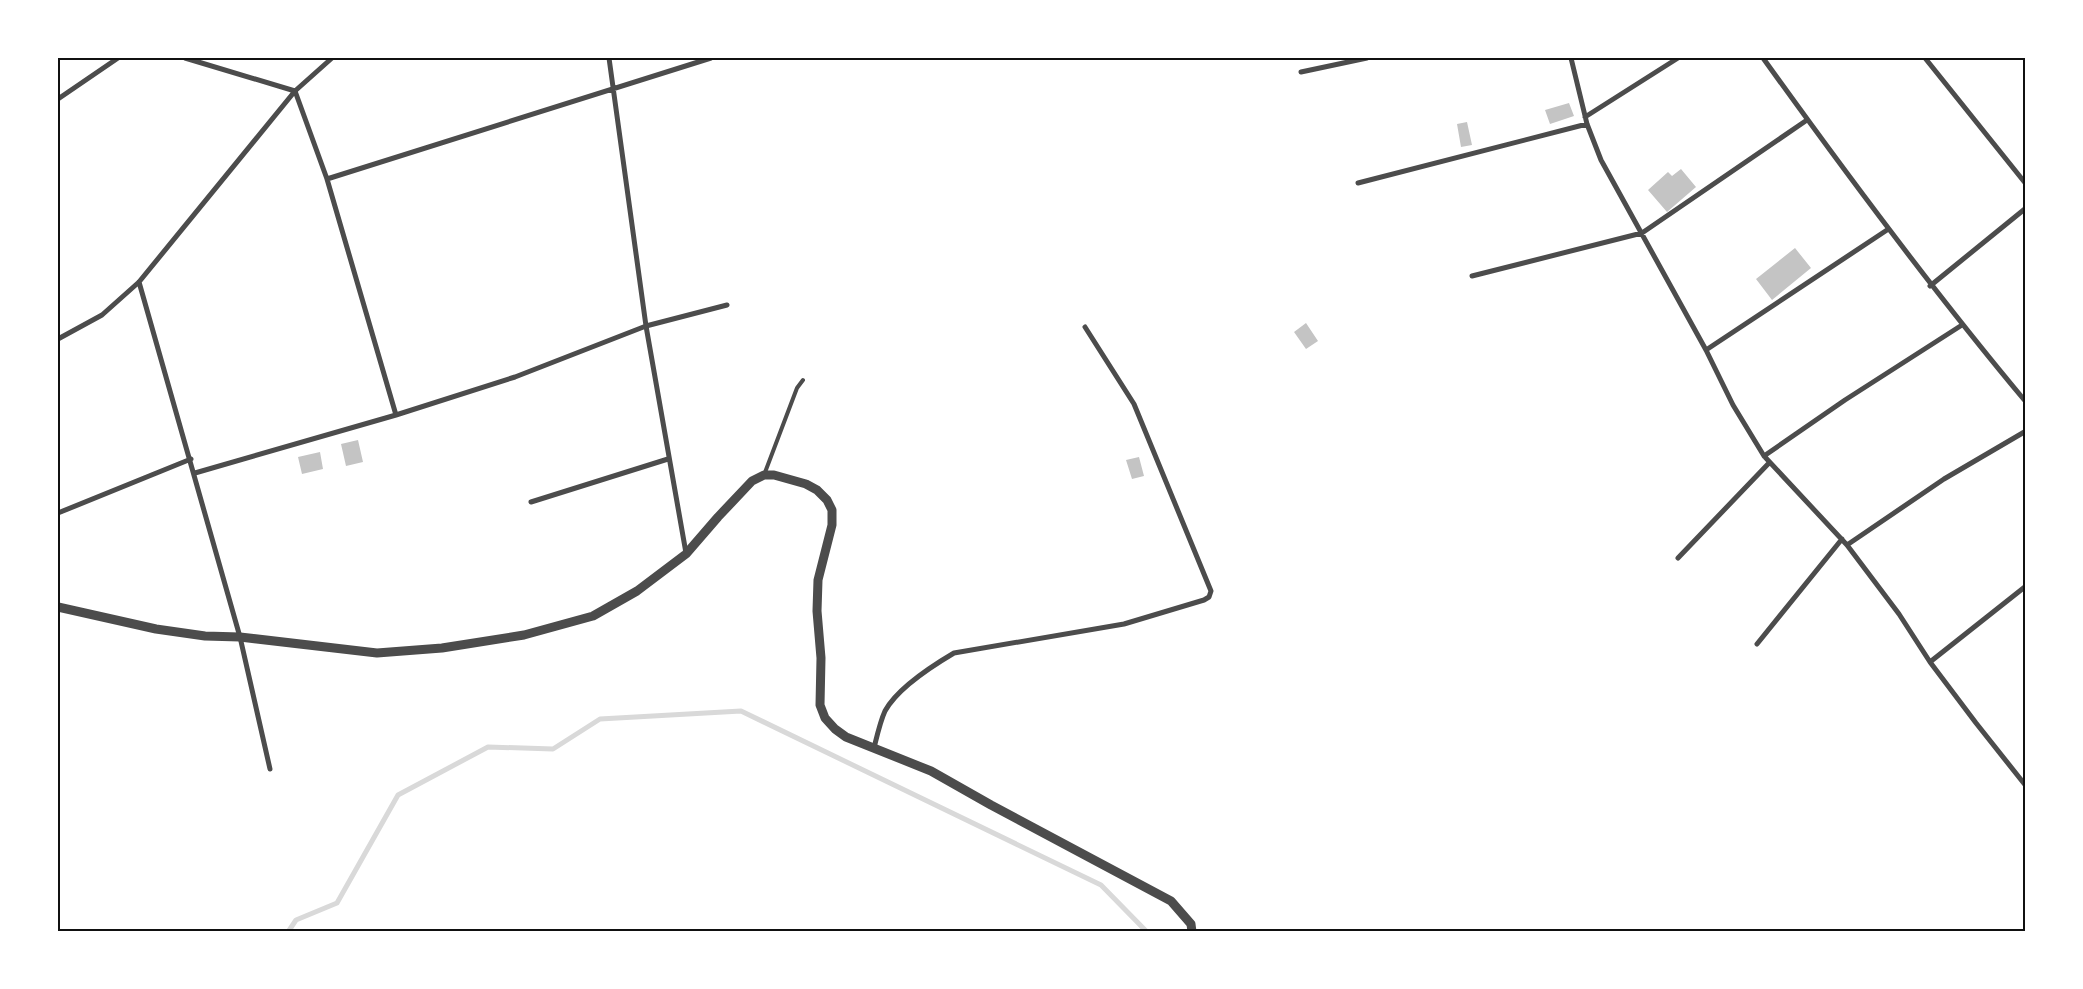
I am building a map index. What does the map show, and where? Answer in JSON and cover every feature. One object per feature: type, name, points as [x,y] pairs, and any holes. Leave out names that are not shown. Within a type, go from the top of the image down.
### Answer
[{"type":"street","points":[[58,99],[118,58]]},
{"type":"street","points":[[185,58],[295,91]]},
{"type":"street","points":[[58,340],[102,315],[139,282],[295,91],[332,58]]},
{"type":"street","points":[[609,58],[646,326],[686,554]]},
{"type":"street","points":[[327,180],[711,58]]},
{"type":"street","points":[[1301,72],[1367,58]]},
{"type":"street","points":[[1571,58],[1586,120],[1601,160],[1706,350],[1732,405],[1769,464],[1847,545],[1899,614],[1930,662],[2009,768],[2026,786]]},
{"type":"street","points":[[1358,182],[1586,120],[1678,58]]},
{"type":"street","points":[[1763,58],[1887,230],[1962,326],[2026,402]]},
{"type":"street","points":[[1925,58],[2026,184]]},
{"type":"street","points":[[295,91],[327,180],[396,415]]},
{"type":"street","points":[[1472,276],[1642,233],[1807,120]]},
{"type":"street","points":[[1930,286],[2026,208]]},
{"type":"street","points":[[1706,350],[1887,230]]},
{"type":"street","points":[[139,282],[195,473],[240,637],[270,769]]},
{"type":"street","points":[[195,473],[396,415],[515,377],[646,326],[727,305]]},
{"type":"street","points":[[1764,456],[1845,400],[1962,326]]},
{"type":"street","points":[[874,748],[885,712],[897,696],[937,663],[954,653],[1124,624],[1209,597],[1210,591],[1134,404],[1085,327]]},
{"type":"street","points":[[1847,545],[1944,479],[2026,431]]},
{"type":"street","points":[[531,502],[668,459]]},
{"type":"street","points":[[58,513],[191,460]]},
{"type":"street","points":[[1678,558],[1769,464]]},
{"type":"street","points":[[58,607],[156,630],[205,636],[240,637],[377,653],[442,648],[524,635],[593,616],[637,591],[686,554],[738,494],[752,481],[764,475],[774,475],[806,484],[817,490],[827,500],[832,510],[832,524],[818,580],[817,611],[821,658],[820,705],[825,718],[846,737],[931,771],[1171,901],[1191,924],[1192,932]]},
{"type":"street","points":[[1757,644],[1842,539]]},
{"type":"street","points":[[1930,662],[2025,587]]},
{"type":"lane","points":[[764,475],[797,388],[803,380]]},
{"type":"building","points":[[1569,103],[1574,116],[1550,124],[1545,110]]},
{"type":"building","points":[[1467,122],[1472,145],[1461,147],[1457,124]]},
{"type":"building","points":[[1681,169],[1696,187],[1667,212],[1648,190],[1668,172],[1672,176]]},
{"type":"building","points":[[1795,248],[1811,268],[1772,300],[1756,279]]},
{"type":"building","points":[[1306,323],[1318,341],[1306,349],[1294,332]]},
{"type":"building","points":[[358,440],[363,462],[346,466],[341,444]]},
{"type":"building","points":[[320,452],[323,469],[302,474],[298,457]]},
{"type":"building","points":[[1139,457],[1144,476],[1132,479],[1126,460]]},
{"type":"waterway","points":[[288,932],[296,920],[337,903],[398,795],[488,747],[553,749],[600,719],[741,711],[1101,885],[1147,932]]}]
